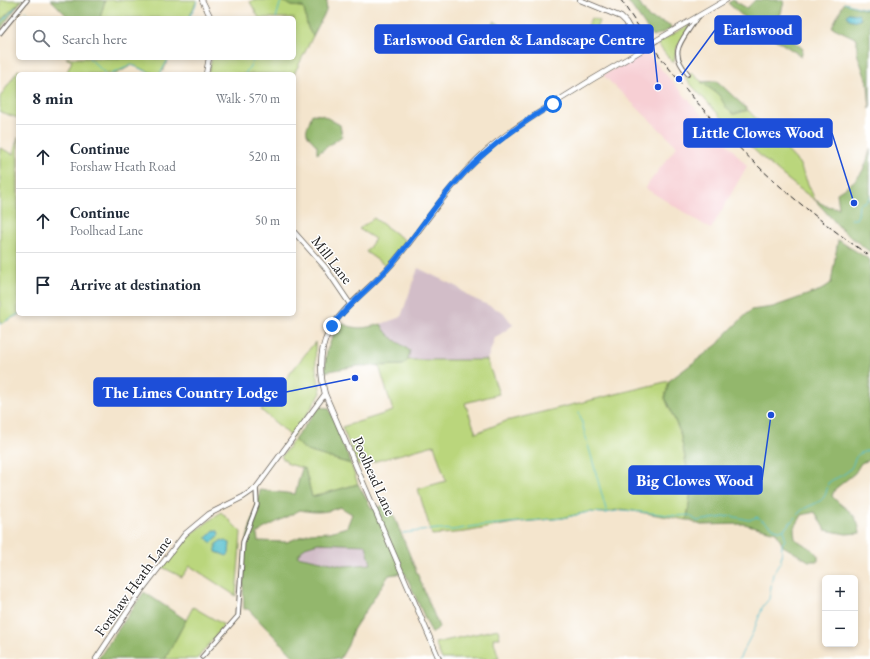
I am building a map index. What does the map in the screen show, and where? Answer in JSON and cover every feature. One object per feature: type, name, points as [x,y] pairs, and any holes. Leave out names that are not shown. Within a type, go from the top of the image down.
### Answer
[{"type":"street","points":[[0,33],[26,0]]},
{"type":"street","points":[[202,0],[210,16]]},
{"type":"street","points":[[580,0],[621,17],[626,22],[642,50]]},
{"type":"street","name":"Poolhead Lane","points":[[440,659],[326,394],[321,373],[323,345],[332,326],[350,304],[388,268],[455,182],[485,152],[534,116],[657,40],[726,0]]},
{"type":"street","points":[[688,74],[679,64],[676,54],[698,16]]},
{"type":"street","points":[[206,72],[209,60]]},
{"type":"street","name":"Mill Lane","points":[[296,234],[325,267],[350,304]]},
{"type":"street","name":"Forshaw Heath Lane","points":[[96,659],[141,591],[185,534],[209,514],[238,500],[256,488],[326,394]]},
{"type":"street","points":[[202,657],[238,616],[243,542],[257,505],[256,488]]},
{"type":"shaded area","points":[[645,51],[747,166],[711,229],[645,188],[677,146],[603,75]]},
{"type":"shaded area","points":[[418,268],[457,287],[470,297],[503,312],[513,325],[495,338],[487,360],[408,360],[410,351],[385,332],[381,324],[401,317]]},
{"type":"shaded area","points":[[318,543],[366,545],[371,564],[345,566],[296,556],[305,547]]},
{"type":"green space","points":[[0,0],[23,0],[0,21]]},
{"type":"green space","points":[[51,0],[105,1],[101,16],[67,16]]},
{"type":"green space","points":[[105,0],[197,0],[190,16],[101,16]]},
{"type":"green space","points":[[253,0],[283,0],[292,6],[303,7],[308,29],[313,36],[295,72],[208,72],[212,60],[296,60],[296,16],[258,16],[250,2]]},
{"type":"green space","points":[[327,0],[326,11],[313,36],[308,29],[303,7],[292,6],[282,1]]},
{"type":"green space","points":[[627,0],[637,0],[649,18],[670,25],[671,29],[653,37]]},
{"type":"green space","points":[[733,0],[747,8],[755,0],[781,0],[784,2],[777,27],[803,49],[801,56],[750,23],[728,3]]},
{"type":"green space","points":[[21,1],[0,30],[0,21]]},
{"type":"green space","points":[[844,3],[870,11],[870,109],[868,85],[857,53],[857,39],[832,27]]},
{"type":"green space","points":[[591,18],[599,21],[592,39],[584,36]]},
{"type":"green space","points":[[494,21],[502,26],[493,43],[484,39]]},
{"type":"green space","points":[[691,24],[676,49],[674,62],[671,61],[657,43]]},
{"type":"green space","points":[[70,60],[168,60],[162,72],[149,72],[132,65],[120,72],[67,72],[72,61]]},
{"type":"green space","points":[[16,73],[16,117],[0,112],[0,97]]},
{"type":"green space","points":[[692,73],[717,93],[734,114],[748,110],[799,163],[815,200],[763,158],[715,111],[685,78]]},
{"type":"green space","points":[[717,81],[748,110],[734,114],[727,109],[719,95],[701,82]]},
{"type":"green space","points":[[312,114],[322,115],[340,125],[342,136],[317,154],[317,146],[307,134],[307,128]]},
{"type":"green space","points":[[16,144],[16,316],[0,324],[0,148],[13,154]]},
{"type":"green space","points":[[870,149],[870,252],[842,230],[815,200],[826,206],[839,208],[837,193],[860,175],[866,164]]},
{"type":"green space","points":[[374,218],[406,241],[386,266],[366,252],[375,239],[359,229]]},
{"type":"green space","points":[[838,240],[870,260],[870,460],[861,463],[855,473],[835,489],[832,496],[853,515],[860,533],[846,534],[825,530],[815,512],[802,515],[794,529],[795,539],[813,550],[818,556],[818,561],[809,561],[783,546],[776,532],[744,524],[701,525],[687,520],[691,489],[680,432],[665,398],[669,381],[718,344],[726,334],[751,310],[773,307],[821,290],[831,283]]},
{"type":"green space","points":[[339,322],[359,328],[381,324],[390,336],[410,351],[408,360],[403,365],[357,366],[324,372],[327,350]]},
{"type":"green space","points":[[315,342],[316,369],[321,393],[292,437],[261,410]]},
{"type":"green space","points":[[408,360],[487,360],[499,394],[465,403],[476,433],[506,421],[669,381],[665,398],[680,432],[691,489],[687,520],[621,509],[605,513],[588,512],[563,518],[513,523],[465,532],[432,535],[418,489],[446,481],[434,445],[358,466],[342,427],[393,411],[379,366],[403,365]]},
{"type":"green space","points":[[319,407],[329,408],[351,464],[307,451],[294,440]]},
{"type":"green space","points":[[294,440],[307,451],[351,464],[358,484],[312,497],[305,469],[286,463],[287,462],[281,457]]},
{"type":"green space","points":[[302,468],[305,469],[312,497],[358,484],[372,509],[389,504],[439,627],[432,634],[405,573],[389,575],[353,630],[348,645],[340,659],[296,659],[248,609],[244,609],[243,584],[246,544],[260,490],[295,494]],"holes":[[[340,507],[352,514],[347,527],[330,532],[310,533],[287,542],[258,541],[257,534],[263,529],[300,510],[320,512]],[[318,543],[366,545],[371,564],[345,566],[297,556],[305,547]]]},
{"type":"green space","points":[[221,512],[241,532],[236,596],[190,566],[182,577],[162,567],[193,533]]},
{"type":"green space","points":[[144,592],[186,620],[165,659],[98,659]]},
{"type":"green space","points":[[193,607],[224,625],[197,659],[165,659]]},
{"type":"green space","points":[[498,629],[500,638],[493,638],[499,659],[442,659],[435,643]]},
{"type":"water","points":[[849,13],[858,14],[861,19],[857,21],[849,19],[847,15]]},
{"type":"water","points":[[214,530],[218,531],[219,535],[212,543],[207,539],[207,537]]},
{"type":"water","points":[[222,540],[230,543],[229,554],[227,556],[216,552],[216,544]]},
{"type":"waterway","points":[[277,16],[280,4],[283,0]]},
{"type":"waterway","points":[[190,16],[198,1]]},
{"type":"waterway","points":[[844,3],[870,10]]},
{"type":"waterway","points":[[0,23],[16,7]]},
{"type":"waterway","points":[[25,11],[29,16]]},
{"type":"waterway","points":[[91,60],[104,72]]},
{"type":"waterway","points":[[161,72],[168,60]]},
{"type":"waterway","points":[[246,72],[254,60]]},
{"type":"waterway","points":[[116,72],[132,65],[148,72]]},
{"type":"waterway","points":[[851,219],[856,219],[859,204],[867,201],[870,196]]},
{"type":"waterway","points":[[0,324],[16,316]]},
{"type":"waterway","points":[[579,412],[607,513]]},
{"type":"waterway","points":[[739,659],[754,630],[763,606],[769,599],[773,574],[781,561],[782,544],[785,540],[784,529],[802,510],[820,501],[825,495],[828,483],[847,472],[859,454],[870,450]]},
{"type":"waterway","points":[[403,533],[438,529],[453,530],[476,526],[563,518],[588,512],[605,513],[623,510],[679,516],[689,515],[697,521],[731,516],[749,520],[757,517],[775,529],[781,531],[784,529]]},
{"type":"railway","points":[[621,0],[673,73],[732,141],[798,202],[870,256]]},
{"type":"place","name":"Earlswood","points":[[679,79]]},
{"type":"place","name":"Earlswood Garden & Landscape Centre","points":[[658,87]]},
{"type":"place","name":"Little Clowes Wood","points":[[854,203]]},
{"type":"place","name":"The Limes Country Lodge","points":[[355,378]]},
{"type":"place","name":"Big Clowes Wood","points":[[771,415]]},
{"type":"route","points":[[332,326],[350,304],[372,285],[400,254],[455,182],[485,152],[506,134],[553,104]]}]
